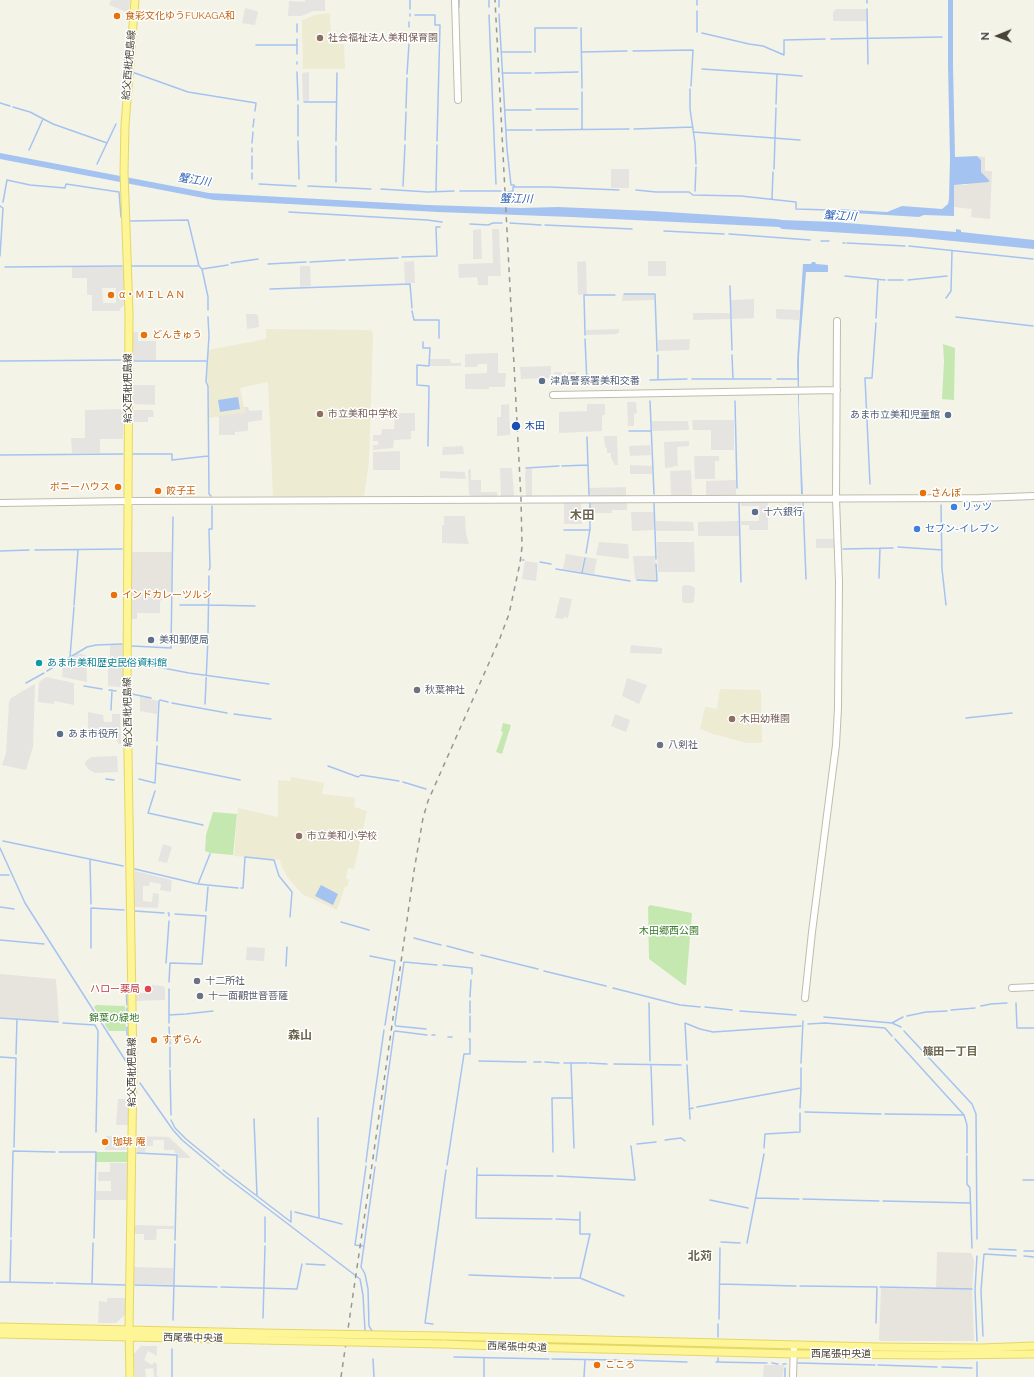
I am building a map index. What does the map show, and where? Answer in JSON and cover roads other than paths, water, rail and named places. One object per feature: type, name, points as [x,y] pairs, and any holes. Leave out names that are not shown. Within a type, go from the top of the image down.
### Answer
[{"type":"main road","name":"給父西枇杷島線","points":[[130,1377],[129,1333],[133,1068],[127,690],[129,313],[124,172],[125,111],[135,0]]},
{"type":"main road","name":"西尾張中央道","points":[[0,1327],[129,1333],[443,1340],[981,1348],[1034,1346]]},
{"type":"main road","name":"西尾張中央道","points":[[0,1334],[129,1333]]},
{"type":"main road","name":"西尾張中央道","points":[[443,1340],[524,1347],[794,1354],[1034,1354]]},
{"type":"street","points":[[455,0],[458,100]]},
{"type":"street","points":[[805,998],[836,730],[839,582],[836,499],[837,321]]},
{"type":"street","points":[[553,395],[837,390]]},
{"type":"street","points":[[0,503],[128,501],[836,499],[1034,496]]},
{"type":"street","points":[[1012,988],[1034,986]]},
{"type":"street","points":[[793,1377],[794,1345]]},
{"type":"water","points":[[948,0],[953,0],[955,157],[977,156],[981,160],[981,172],[989,180],[989,182],[954,185],[954,216],[924,215],[919,217],[837,212],[837,209],[887,212],[902,206],[942,209],[948,204],[950,158]]},
{"type":"water","points":[[0,153],[209,193],[428,205],[521,208],[558,207],[652,211],[835,222],[956,232],[956,229],[961,230],[961,232],[1034,240],[1034,249],[912,237],[782,229],[779,227],[438,212],[214,200],[0,159]]},
{"type":"water","points":[[812,262],[815,262],[816,264],[828,265],[828,272],[806,272],[799,357],[799,410],[803,494],[801,494],[797,362],[803,264],[811,264]]},
{"type":"water","points":[[238,397],[240,409],[220,412],[218,400]]},
{"type":"water","points":[[321,885],[338,894],[333,905],[315,896]]},
{"type":"waterway","points":[[410,0],[410,9]]},
{"type":"waterway","points":[[459,0],[459,7]]},
{"type":"waterway","points":[[489,0],[489,7]]},
{"type":"waterway","points":[[499,0],[499,7]]},
{"type":"waterway","points":[[697,0],[697,5]]},
{"type":"waterway","points":[[867,9],[868,64]]},
{"type":"waterway","points":[[697,11],[697,32]]},
{"type":"waterway","name":"蟹江川","points":[[499,14],[507,149],[511,185],[514,185],[515,187]]},
{"type":"waterway","points":[[415,15],[435,15],[435,25],[440,25],[437,141]]},
{"type":"waterway","points":[[489,15],[496,184]]},
{"type":"waterway","points":[[409,22],[409,27]]},
{"type":"waterway","points":[[297,24],[297,32]]},
{"type":"waterway","points":[[535,52],[535,28],[577,28]]},
{"type":"waterway","points":[[581,28],[582,88]]},
{"type":"waterway","points":[[702,33],[763,46],[784,55],[784,40],[825,39]]},
{"type":"waterway","points":[[831,39],[942,37]]},
{"type":"waterway","points":[[297,39],[297,54]]},
{"type":"waterway","points":[[124,69],[126,43]]},
{"type":"waterway","points":[[407,74],[409,44]]},
{"type":"waterway","points":[[256,45],[297,45]]},
{"type":"waterway","points":[[633,51],[693,50],[691,86]]},
{"type":"waterway","points":[[582,52],[627,51]]},
{"type":"waterway","points":[[501,52],[531,52]]},
{"type":"waterway","points":[[702,69],[777,74],[776,104]]},
{"type":"waterway","points":[[132,72],[188,92],[256,103],[255,111]]},
{"type":"waterway","points":[[297,72],[298,100]]},
{"type":"waterway","points":[[535,73],[578,72]]},
{"type":"waterway","points":[[336,141],[337,73]]},
{"type":"waterway","points":[[502,73],[531,73]]},
{"type":"waterway","points":[[777,74],[802,76]]},
{"type":"waterway","points":[[406,108],[407,78]]},
{"type":"waterway","points":[[690,89],[690,109],[695,143],[696,164]]},
{"type":"waterway","points":[[582,92],[582,129]]},
{"type":"waterway","points":[[304,102],[336,102]]},
{"type":"waterway","points":[[0,103],[10,106]]},
{"type":"waterway","points":[[298,105],[298,136]]},
{"type":"waterway","points":[[13,107],[30,112],[53,124],[107,143]]},
{"type":"waterway","points":[[774,169],[776,108]]},
{"type":"waterway","points":[[536,109],[578,109]]},
{"type":"waterway","points":[[505,110],[531,110]]},
{"type":"waterway","points":[[405,140],[406,112]]},
{"type":"waterway","points":[[29,150],[43,119]]},
{"type":"waterway","points":[[253,127],[254,119]]},
{"type":"waterway","points":[[97,164],[116,124]]},
{"type":"waterway","points":[[634,129],[693,127]]},
{"type":"waterway","points":[[536,130],[629,129]]},
{"type":"waterway","points":[[506,130],[532,130]]},
{"type":"waterway","points":[[252,143],[253,132]]},
{"type":"waterway","points":[[693,132],[800,140]]},
{"type":"waterway","points":[[298,141],[299,179]]},
{"type":"waterway","points":[[403,186],[405,145]]},
{"type":"waterway","points":[[436,191],[437,145]]},
{"type":"waterway","points":[[336,146],[336,182]]},
{"type":"waterway","points":[[252,156],[252,169]]},
{"type":"waterway","points":[[695,191],[696,167]]},
{"type":"waterway","points":[[772,199],[773,172]]},
{"type":"waterway","points":[[252,173],[252,179]]},
{"type":"waterway","points":[[3,202],[7,180],[30,185],[65,188],[66,184],[119,192],[121,217]]},
{"type":"waterway","points":[[259,184],[296,186]]},
{"type":"waterway","points":[[308,186],[371,189]]},
{"type":"waterway","name":"蟹江川","points":[[508,192],[513,191],[513,187],[619,190]]},
{"type":"waterway","points":[[381,189],[428,192],[454,191]]},
{"type":"waterway","name":"蟹江川","points":[[636,190],[656,192],[689,192],[693,195],[741,196],[796,202],[796,209],[829,210]]},
{"type":"waterway","name":"蟹江川","points":[[460,191],[501,191]]},
{"type":"waterway","points":[[0,206],[3,208],[0,256]]},
{"type":"waterway","points":[[289,212],[442,222]]},
{"type":"waterway","points":[[130,221],[188,220],[199,266]]},
{"type":"waterway","points":[[470,224],[488,225],[493,223],[502,223]]},
{"type":"waterway","points":[[510,223],[541,225]]},
{"type":"waterway","points":[[545,225],[632,229]]},
{"type":"waterway","points":[[402,257],[437,256],[436,227],[440,227]]},
{"type":"waterway","points":[[664,231],[724,234]]},
{"type":"waterway","points":[[729,234],[810,240]]},
{"type":"waterway","points":[[821,241],[829,241]]},
{"type":"waterway","points":[[847,243],[905,246]]},
{"type":"waterway","points":[[909,246],[1033,259]]},
{"type":"waterway","points":[[946,298],[951,291],[952,251]]},
{"type":"waterway","points":[[349,260],[398,258]]},
{"type":"waterway","points":[[231,263],[258,259]]},
{"type":"waterway","points":[[310,262],[345,260]]},
{"type":"waterway","points":[[268,264],[306,262]]},
{"type":"waterway","points":[[132,266],[199,266],[202,269],[228,265]]},
{"type":"waterway","points":[[5,267],[122,266]]},
{"type":"waterway","points":[[202,269],[208,297],[208,310]]},
{"type":"waterway","points":[[845,276],[885,280]]},
{"type":"waterway","points":[[908,280],[947,276]]},
{"type":"waterway","points":[[876,318],[878,280]]},
{"type":"waterway","points":[[888,280],[903,280]]},
{"type":"waterway","points":[[270,289],[410,284],[412,308]]},
{"type":"waterway","points":[[730,286],[732,350]]},
{"type":"waterway","points":[[624,294],[655,294],[657,351]]},
{"type":"waterway","points":[[585,335],[584,295],[615,295]]},
{"type":"waterway","points":[[412,311],[414,320],[439,320],[439,338]]},
{"type":"waterway","points":[[208,317],[209,336],[206,382],[208,386],[209,494],[211,496]]},
{"type":"waterway","points":[[956,317],[1033,326]]},
{"type":"waterway","points":[[870,484],[865,378],[872,378],[876,323]]},
{"type":"waterway","points":[[585,339],[587,384]]},
{"type":"waterway","points":[[423,342],[423,348],[430,348],[429,366],[417,365],[417,385],[429,386],[428,446]]},
{"type":"waterway","points":[[658,355],[658,379]]},
{"type":"waterway","points":[[732,355],[733,379]]},
{"type":"waterway","points":[[0,361],[124,360]]},
{"type":"waterway","points":[[132,361],[206,361]]},
{"type":"waterway","points":[[650,380],[687,379]]},
{"type":"waterway","points":[[692,379],[771,379]]},
{"type":"waterway","points":[[777,379],[798,379]]},
{"type":"waterway","points":[[650,401],[654,494]]},
{"type":"waterway","points":[[735,401],[737,488]]},
{"type":"waterway","points":[[629,431],[651,431]]},
{"type":"waterway","points":[[587,437],[589,495]]},
{"type":"waterway","points":[[0,455],[123,454]]},
{"type":"waterway","points":[[132,454],[172,454],[172,460],[208,456]]},
{"type":"waterway","points":[[562,466],[588,465]]},
{"type":"waterway","points":[[526,468],[559,466]]},
{"type":"waterway","points":[[803,502],[806,579]]},
{"type":"waterway","points":[[586,553],[590,529],[590,503]]},
{"type":"waterway","points":[[654,503],[656,559]]},
{"type":"waterway","points":[[739,503],[741,582]]},
{"type":"waterway","points":[[941,505],[942,569],[946,605]]},
{"type":"waterway","points":[[209,570],[209,529],[212,529],[212,506]]},
{"type":"waterway","points":[[132,646],[171,648],[173,517]]},
{"type":"waterway","points":[[564,530],[590,530]]},
{"type":"waterway","points":[[898,547],[942,550]]},
{"type":"waterway","points":[[879,578],[880,548]]},
{"type":"waterway","points":[[843,549],[893,548]]},
{"type":"waterway","points":[[35,550],[122,549]]},
{"type":"waterway","points":[[0,551],[29,550]]},
{"type":"waterway","points":[[74,605],[78,550]]},
{"type":"waterway","points":[[582,573],[585,558]]},
{"type":"waterway","points":[[540,562],[551,564]]},
{"type":"waterway","points":[[637,580],[657,581],[656,564]]},
{"type":"waterway","points":[[556,569],[630,581]]},
{"type":"waterway","points":[[208,633],[209,576]]},
{"type":"waterway","points":[[180,605],[208,605]]},
{"type":"waterway","points":[[209,605],[255,606]]},
{"type":"waterway","points":[[70,657],[74,607]]},
{"type":"waterway","points":[[205,704],[208,638]]},
{"type":"waterway","points":[[47,671],[87,647],[96,645],[122,644]]},
{"type":"waterway","points":[[132,662],[189,673],[269,684]]},
{"type":"waterway","points":[[26,683],[44,673]]},
{"type":"waterway","points":[[84,686],[102,689]]},
{"type":"waterway","points":[[109,690],[116,691]]},
{"type":"waterway","points":[[111,710],[112,690]]},
{"type":"waterway","points":[[132,694],[151,698]]},
{"type":"waterway","points":[[160,700],[168,702]]},
{"type":"waterway","points":[[157,741],[159,701]]},
{"type":"waterway","points":[[172,703],[227,713]]},
{"type":"waterway","points":[[966,718],[1012,713]]},
{"type":"waterway","points":[[234,714],[271,719]]},
{"type":"waterway","points":[[139,779],[155,783],[157,746]]},
{"type":"waterway","points":[[156,763],[240,780]]},
{"type":"waterway","points":[[328,766],[358,777],[361,775],[399,781]]},
{"type":"waterway","points":[[106,779],[114,780]]},
{"type":"waterway","points":[[403,782],[426,789]]},
{"type":"waterway","points":[[155,791],[148,813],[203,825]]},
{"type":"waterway","points":[[3,841],[123,866]]},
{"type":"waterway","points":[[0,848],[25,903],[127,1063]]},
{"type":"waterway","points":[[198,884],[210,854]]},
{"type":"waterway","points":[[241,888],[243,888],[245,857],[274,860],[279,876],[292,892],[290,917]]},
{"type":"waterway","points":[[90,860],[91,904]]},
{"type":"waterway","points":[[135,869],[198,884],[238,888]]},
{"type":"waterway","points":[[0,875],[9,875]]},
{"type":"waterway","points":[[206,911],[208,887]]},
{"type":"waterway","points":[[0,907],[14,909]]},
{"type":"waterway","points":[[91,948],[91,908],[124,910]]},
{"type":"waterway","points":[[135,911],[164,913]]},
{"type":"waterway","points":[[169,982],[170,963],[202,964],[206,916],[175,914]]},
{"type":"waterway","points":[[166,963],[169,921]]},
{"type":"waterway","points":[[341,922],[369,930]]},
{"type":"waterway","points":[[414,938],[441,945]]},
{"type":"waterway","points":[[0,940],[44,944]]},
{"type":"waterway","points":[[447,946],[473,953]]},
{"type":"waterway","points":[[286,966],[287,947]]},
{"type":"waterway","points":[[481,955],[538,969]]},
{"type":"waterway","points":[[370,956],[395,961],[385,1025]]},
{"type":"waterway","points":[[426,1029],[396,1026],[395,1024],[404,962],[437,965]]},
{"type":"waterway","points":[[443,965],[472,968],[472,974]]},
{"type":"waterway","points":[[544,971],[606,986]]},
{"type":"waterway","points":[[470,997],[471,980]]},
{"type":"waterway","points":[[126,986],[127,1005]]},
{"type":"waterway","points":[[613,988],[680,1005],[700,1007]]},
{"type":"waterway","points":[[169,989],[169,1023]]},
{"type":"waterway","points":[[470,1001],[470,1013]]},
{"type":"waterway","points":[[649,1003],[650,1061]]},
{"type":"waterway","points":[[981,1006],[1007,1003]]},
{"type":"waterway","points":[[1016,1003],[1017,1028],[1034,1028]]},
{"type":"waterway","points":[[705,1007],[732,1010]]},
{"type":"waterway","points":[[127,1008],[127,1023]]},
{"type":"waterway","points":[[951,1010],[975,1008]]},
{"type":"waterway","points":[[169,1015],[213,1011]]},
{"type":"waterway","points":[[740,1011],[796,1015]]},
{"type":"waterway","points":[[907,1016],[926,1012],[947,1011]]},
{"type":"waterway","points":[[470,1016],[470,1032]]},
{"type":"waterway","points":[[824,1017],[892,1023],[901,1027]]},
{"type":"waterway","points":[[892,1023],[903,1017]]},
{"type":"waterway","points":[[0,1018],[58,1022]]},
{"type":"waterway","points":[[16,1054],[17,1019]]},
{"type":"waterway","points":[[801,1063],[803,1021]]},
{"type":"waterway","points":[[63,1023],[95,1025]]},
{"type":"waterway","points":[[687,1060],[685,1023],[713,1032],[801,1026]]},
{"type":"waterway","points":[[808,1024],[825,1023],[885,1028],[892,1036]]},
{"type":"waterway","points":[[95,1025],[98,1031],[96,1132]]},
{"type":"waterway","points":[[127,1027],[127,1035]]},
{"type":"waterway","points":[[169,1027],[170,1044]]},
{"type":"waterway","points":[[366,1162],[384,1030]]},
{"type":"waterway","points":[[904,1031],[972,1104],[976,1114],[977,1239]]},
{"type":"waterway","points":[[376,1161],[394,1032],[427,1035]]},
{"type":"waterway","points":[[125,1059],[128,1057],[127,1039]]},
{"type":"waterway","points":[[447,1165],[464,1054],[470,1054],[469,1039]]},
{"type":"waterway","points":[[895,1039],[964,1115]]},
{"type":"waterway","points":[[170,1047],[170,1067]]},
{"type":"waterway","points":[[0,1057],[16,1058],[14,1147]]},
{"type":"waterway","points":[[479,1061],[526,1062]]},
{"type":"waterway","points":[[534,1062],[541,1062]]},
{"type":"waterway","points":[[545,1062],[559,1063]]},
{"type":"waterway","points":[[564,1063],[587,1063]]},
{"type":"waterway","points":[[571,1063],[574,1148]]},
{"type":"waterway","points":[[589,1063],[607,1064]]},
{"type":"waterway","points":[[614,1064],[681,1065]]},
{"type":"waterway","points":[[651,1065],[653,1125]]},
{"type":"waterway","points":[[687,1065],[690,1119]]},
{"type":"waterway","points":[[801,1068],[801,1088]]},
{"type":"waterway","points":[[170,1070],[171,1115]]},
{"type":"waterway","points":[[140,1083],[173,1130],[182,1140],[225,1176],[360,1279],[363,1295],[365,1331]]},
{"type":"waterway","points":[[697,1107],[801,1088],[800,1108]]},
{"type":"waterway","points":[[553,1152],[552,1098],[572,1098]]},
{"type":"waterway","points":[[689,1109],[693,1108]]},
{"type":"waterway","points":[[805,1112],[881,1114]]},
{"type":"waterway","points":[[764,1148],[765,1134],[800,1132],[800,1113]]},
{"type":"waterway","points":[[885,1114],[964,1115],[967,1125],[967,1153]]},
{"type":"waterway","points":[[318,1118],[319,1218]]},
{"type":"waterway","points":[[254,1119],[257,1195]]},
{"type":"waterway","points":[[171,1120],[175,1128],[186,1139],[219,1166]]},
{"type":"waterway","points":[[665,1140],[681,1138],[685,1141]]},
{"type":"waterway","points":[[637,1144],[656,1142]]},
{"type":"waterway","points":[[557,1176],[635,1180],[631,1146]]},
{"type":"waterway","points":[[11,1237],[13,1151],[55,1152]]},
{"type":"waterway","points":[[59,1152],[96,1152],[94,1238]]},
{"type":"waterway","points":[[137,1153],[177,1155],[175,1240]]},
{"type":"waterway","points":[[747,1243],[764,1154]]},
{"type":"waterway","points":[[967,1156],[967,1184],[970,1188],[972,1248]]},
{"type":"waterway","points":[[363,1246],[355,1245],[366,1166]]},
{"type":"waterway","points":[[372,1331],[369,1326],[368,1289],[365,1274],[361,1267],[375,1167]]},
{"type":"waterway","points":[[477,1168],[476,1218],[552,1219]]},
{"type":"waterway","points":[[223,1170],[291,1222]]},
{"type":"waterway","points":[[433,1324],[425,1323],[446,1170]]},
{"type":"waterway","points":[[477,1175],[553,1176]]},
{"type":"waterway","points":[[1023,1180],[1034,1180]]},
{"type":"waterway","points":[[756,1198],[799,1199]]},
{"type":"waterway","points":[[803,1199],[879,1201]]},
{"type":"waterway","points":[[710,1200],[748,1208]]},
{"type":"waterway","points":[[883,1201],[970,1203]]},
{"type":"waterway","points":[[291,1211],[291,1222]]},
{"type":"waterway","points":[[295,1212],[342,1224]]},
{"type":"waterway","points":[[580,1212],[580,1234],[590,1234],[580,1278]]},
{"type":"waterway","points":[[265,1217],[265,1242]]},
{"type":"waterway","points":[[556,1219],[580,1220]]},
{"type":"waterway","points":[[10,1282],[11,1240]]},
{"type":"waterway","points":[[721,1242],[740,1243]]},
{"type":"waterway","points":[[92,1284],[93,1243]]},
{"type":"waterway","points":[[173,1320],[175,1244]]},
{"type":"waterway","points":[[263,1318],[265,1246]]},
{"type":"waterway","points":[[719,1319],[720,1248]]},
{"type":"waterway","points":[[989,1249],[1016,1250]]},
{"type":"waterway","points":[[1024,1251],[1034,1251]]},
{"type":"waterway","points":[[983,1336],[981,1290],[984,1254],[1016,1256]]},
{"type":"waterway","points":[[977,1256],[975,1290],[977,1341]]},
{"type":"waterway","points":[[1024,1256],[1034,1257]]},
{"type":"waterway","points":[[221,1287],[297,1289],[302,1264]]},
{"type":"waterway","points":[[306,1264],[325,1265]]},
{"type":"waterway","points":[[469,1275],[551,1278]]},
{"type":"waterway","points":[[554,1278],[580,1278],[624,1296]]},
{"type":"waterway","points":[[0,1282],[53,1283]]},
{"type":"waterway","points":[[56,1283],[125,1285]]},
{"type":"waterway","points":[[720,1284],[796,1286]]},
{"type":"waterway","points":[[135,1285],[217,1287]]},
{"type":"waterway","points":[[800,1286],[877,1287],[876,1323]]},
{"type":"waterway","points":[[880,1287],[972,1289]]},
{"type":"waterway","points":[[718,1324],[718,1337]]},
{"type":"waterway","points":[[172,1349],[172,1377]]},
{"type":"waterway","points":[[454,1357],[549,1359]]},
{"type":"waterway","points":[[484,1358],[484,1377]]},
{"type":"waterway","points":[[373,1359],[374,1377]]},
{"type":"waterway","points":[[552,1359],[620,1360]]},
{"type":"waterway","points":[[584,1377],[585,1360]]},
{"type":"waterway","points":[[627,1360],[687,1362]]},
{"type":"waterway","points":[[716,1362],[767,1363]]},
{"type":"waterway","points":[[977,1362],[977,1377]]},
{"type":"waterway","points":[[772,1363],[778,1364]]},
{"type":"waterway","points":[[798,1363],[875,1365]]},
{"type":"waterway","points":[[878,1365],[937,1367]]},
{"type":"waterway","points":[[942,1367],[972,1368]]},
{"type":"waterway","points":[[785,1368],[785,1377]]},
{"type":"railway","points":[[341,1377],[414,871],[423,818],[428,801],[500,638],[509,614],[522,547],[521,499],[495,0]]},
{"type":"place","name":"食彩文化ゆうFUKAGA和","points":[[117,16]]},
{"type":"place","name":"社会福祉法人美和保育園","points":[[320,38]]},
{"type":"place","name":"α・ＭＩＬＡＮ","points":[[111,295]]},
{"type":"place","name":"どんきゅう","points":[[144,335]]},
{"type":"place","name":"津島警察署美和交番","points":[[542,381]]},
{"type":"place","name":"市立美和中学校","points":[[320,414]]},
{"type":"place","name":"あま市立美和児童館","points":[[948,415]]},
{"type":"place","name":"木田","points":[[516,426]]},
{"type":"place","name":"ポニーハウス","points":[[118,487]]},
{"type":"place","name":"餃子王","points":[[158,491]]},
{"type":"place","name":"さんぽ","points":[[923,493]]},
{"type":"place","name":"リッツ","points":[[954,507]]},
{"type":"place","name":"十六銀行","points":[[755,512]]},
{"type":"place","name":"セブン-イレブン","points":[[917,529]]},
{"type":"place","name":"インドカレーツルシ","points":[[114,595]]},
{"type":"place","name":"美和郵便局","points":[[151,640]]},
{"type":"place","name":"あま市美和歴史民俗資料館","points":[[39,663]]},
{"type":"place","name":"秋葉神社","points":[[417,690]]},
{"type":"place","name":"木田幼稚園","points":[[732,719]]},
{"type":"place","name":"あま市役所","points":[[60,734]]},
{"type":"place","name":"八剣社","points":[[660,745]]},
{"type":"place","name":"市立美和小学校","points":[[299,836]]},
{"type":"place","name":"十二所社","points":[[197,981]]},
{"type":"place","name":"ハロー薬局","points":[[148,989]]},
{"type":"place","name":"十一面觀世音菩薩","points":[[200,996]]},
{"type":"place","name":"すずらん","points":[[154,1040]]},
{"type":"place","name":"珈琲 庵","points":[[105,1142]]},
{"type":"place","name":"こころ","points":[[597,1365]]},
{"type":"district","name":"木田","points":[[582,515]]},
{"type":"district","name":"森山","points":[[300,1035]]},
{"type":"district","name":"篠田一丁目","points":[[950,1052]]},
{"type":"district","name":"北苅","points":[[700,1256]]},
{"type":"park label","name":"木田郷西公園","points":[[669,931]]},
{"type":"park label","name":"錦葉の緑地","points":[[114,1018]]}]
